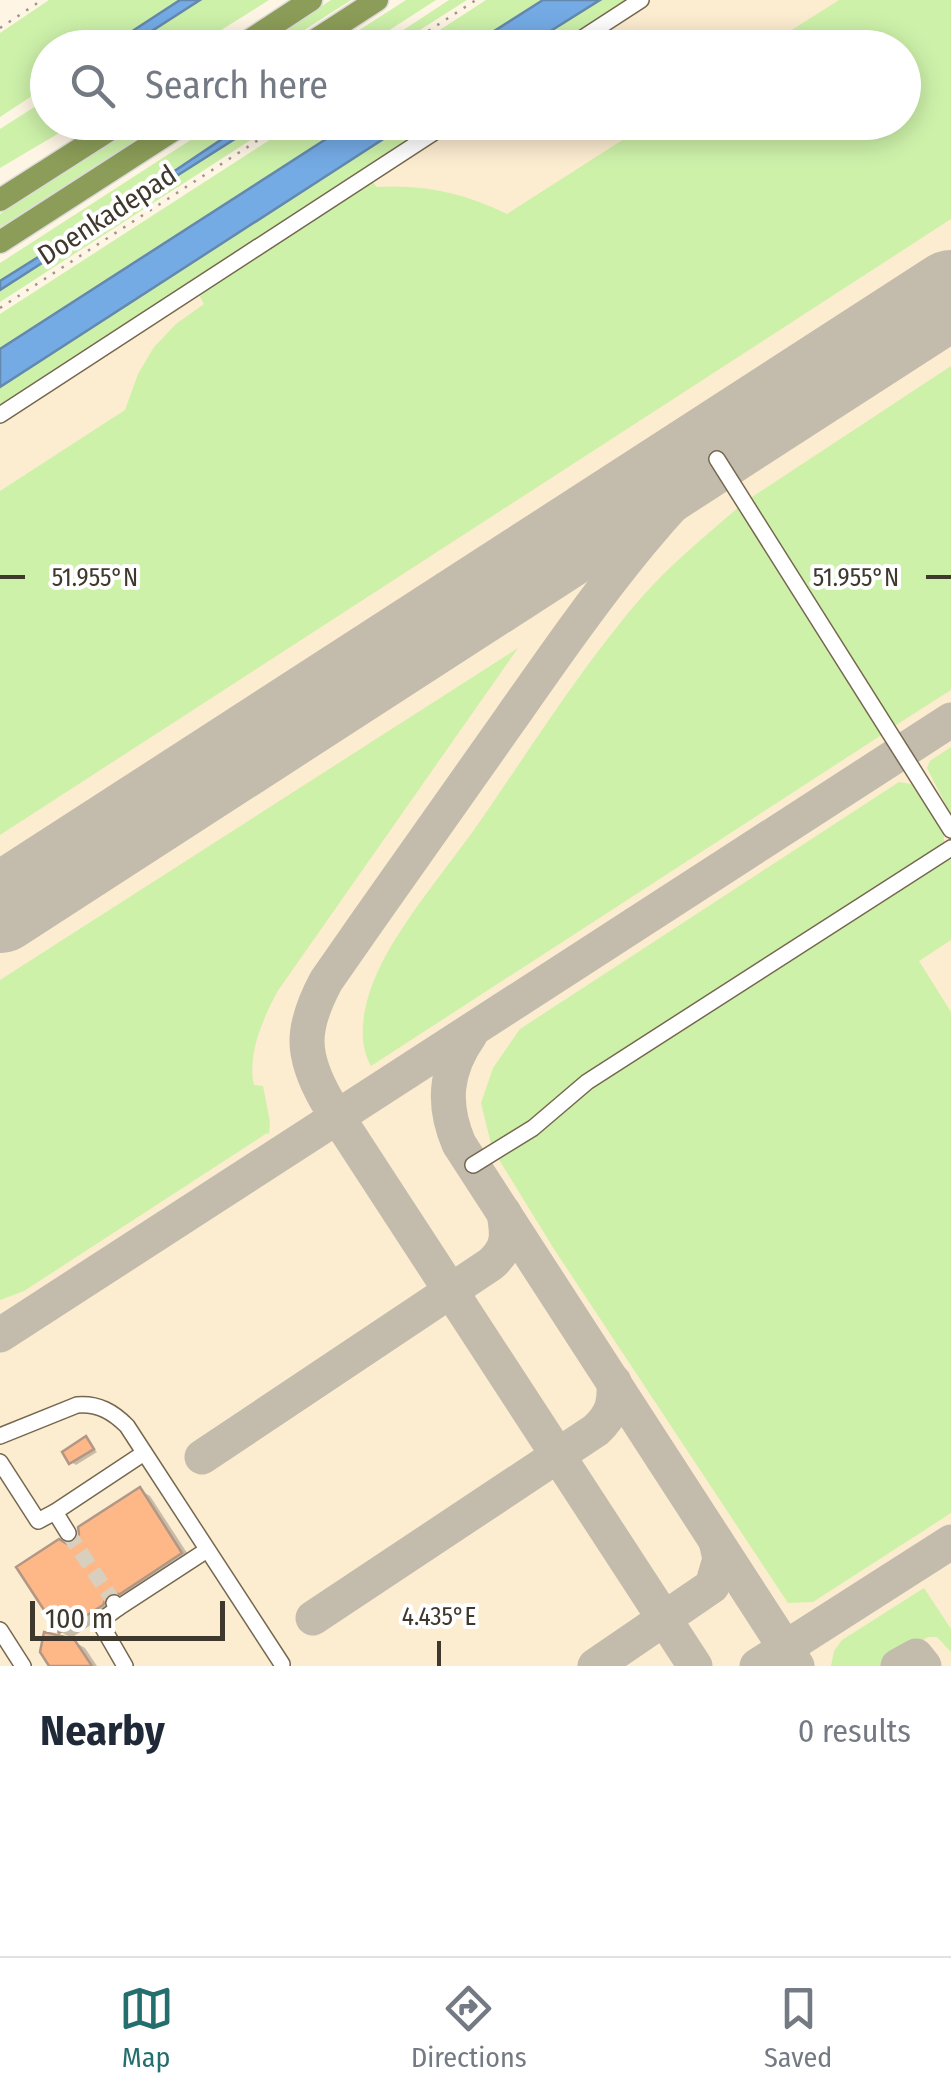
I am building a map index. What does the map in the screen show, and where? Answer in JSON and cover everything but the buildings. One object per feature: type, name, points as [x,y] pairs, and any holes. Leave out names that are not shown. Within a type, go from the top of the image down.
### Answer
[{"type":"highway","points":[[265,30],[311,0]]},
{"type":"highway","points":[[330,30],[376,0]]},
{"type":"highway","points":[[0,200],[94,140]]},
{"type":"highway","points":[[0,242],[158,140]]},
{"type":"street","points":[[594,30],[641,0]]},
{"type":"street","points":[[0,415],[422,140]]},
{"type":"street","points":[[717,460],[951,830]]},
{"type":"street","points":[[473,1165],[533,1128],[587,1082],[951,848]]},
{"type":"street","points":[[0,1436],[61,1410],[89,1404],[118,1416],[281,1665]]},
{"type":"street","points":[[0,1462],[38,1521],[144,1452]]},
{"type":"street","points":[[55,1512],[68,1533]]},
{"type":"street","points":[[124,1666],[102,1626],[104,1619],[115,1604],[207,1550]]},
{"type":"street","points":[[0,1630],[24,1666]]},
{"type":"path","points":[[0,28],[42,0]]},
{"type":"path","points":[[430,30],[476,0]]},
{"type":"path","name":"Doenkadepad","points":[[0,308],[258,140]]},
{"type":"shaded area","points":[[609,0],[951,0],[951,1666],[0,1666],[0,395],[394,140],[921,140],[921,30],[562,30]]},
{"type":"green space","points":[[49,0],[180,0],[135,30],[30,30],[30,97],[0,117],[0,33]]},
{"type":"green space","points":[[200,0],[269,0],[221,30],[153,30]]},
{"type":"green space","points":[[331,0],[351,0],[304,30],[285,30]]},
{"type":"green space","points":[[406,0],[436,0],[389,30],[359,30]]},
{"type":"green space","points":[[449,0],[467,0],[420,30],[403,30]]},
{"type":"green space","points":[[486,0],[543,0],[496,30],[440,30]]},
{"type":"green space","points":[[600,0],[629,0],[582,30],[553,30]]},
{"type":"green space","points":[[839,0],[951,0],[951,219],[0,835],[0,491],[125,410],[138,374],[154,347],[176,324],[204,304],[196,289],[369,178],[377,187],[444,192],[507,214],[622,140],[921,140],[921,30],[792,30]]},
{"type":"green space","points":[[30,110],[30,140],[47,140],[0,168],[0,129]]},
{"type":"green space","points":[[115,140],[136,140],[0,227],[0,214]]},
{"type":"green space","points":[[191,140],[220,140],[175,169],[178,175],[233,140],[251,140],[0,302],[0,290],[151,193],[152,185],[0,281],[0,263]]},
{"type":"green space","points":[[270,140],[325,140],[0,349],[0,314]]},
{"type":"green space","points":[[382,140],[412,140],[0,406],[0,387]]},
{"type":"green space","points":[[951,366],[951,690],[893,727],[749,499]]},
{"type":"green space","points":[[740,506],[883,734],[371,1066],[363,1031],[366,1006],[378,971],[399,934],[618,626],[663,574]]},
{"type":"green space","points":[[518,648],[277,992],[262,1025],[252,1073],[254,1085],[263,1086],[269,1134],[24,1291],[0,1300],[0,980]]},
{"type":"green space","points":[[951,747],[951,815],[927,768],[930,761]]},
{"type":"green space","points":[[899,782],[911,784],[944,832],[944,846],[573,1085],[513,1134],[491,1144],[481,1103],[493,1068],[520,1029]]},
{"type":"green space","points":[[951,860],[951,940],[919,961],[951,1012],[951,1513],[813,1602],[788,1603],[498,1158],[535,1134],[570,1100],[942,861]]},
{"type":"green space","points":[[924,1588],[951,1629],[951,1652],[937,1637],[928,1637],[883,1666],[831,1666],[834,1651],[842,1640]]},
{"type":"water","points":[[180,0],[200,0],[153,30],[134,30]]},
{"type":"water","points":[[543,0],[600,0],[552,30],[496,30]]},
{"type":"water","points":[[221,140],[233,140],[178,175],[173,172]]},
{"type":"water","points":[[325,140],[382,140],[0,387],[0,349]]},
{"type":"water","points":[[153,185],[154,191],[0,290],[0,281]]},
{"type":"taxiway","points":[[695,1666],[327,1101],[312,1069],[307,1041],[312,1013],[326,981],[603,590],[706,470],[785,401]]},
{"type":"taxiway","points":[[0,1335],[951,720]]},
{"type":"taxiway","points":[[0,910],[4,907]]},
{"type":"taxiway","points":[[470,1035],[455,1061],[449,1088],[450,1115],[459,1144],[797,1666]]},
{"type":"taxiway","points":[[202,1457],[491,1264],[506,1241],[504,1213]]},
{"type":"taxiway","points":[[313,1618],[596,1430],[611,1409],[614,1382]]},
{"type":"taxiway","points":[[595,1666],[712,1586],[720,1559],[716,1541]]},
{"type":"taxiway","points":[[757,1666],[951,1542]]},
{"type":"taxiway","points":[[898,1666],[916,1656],[924,1666]]},
{"type":"runway","points":[[0,909],[951,294]]},
{"type":"tunnel","points":[[68,1533],[112,1599]]}]
